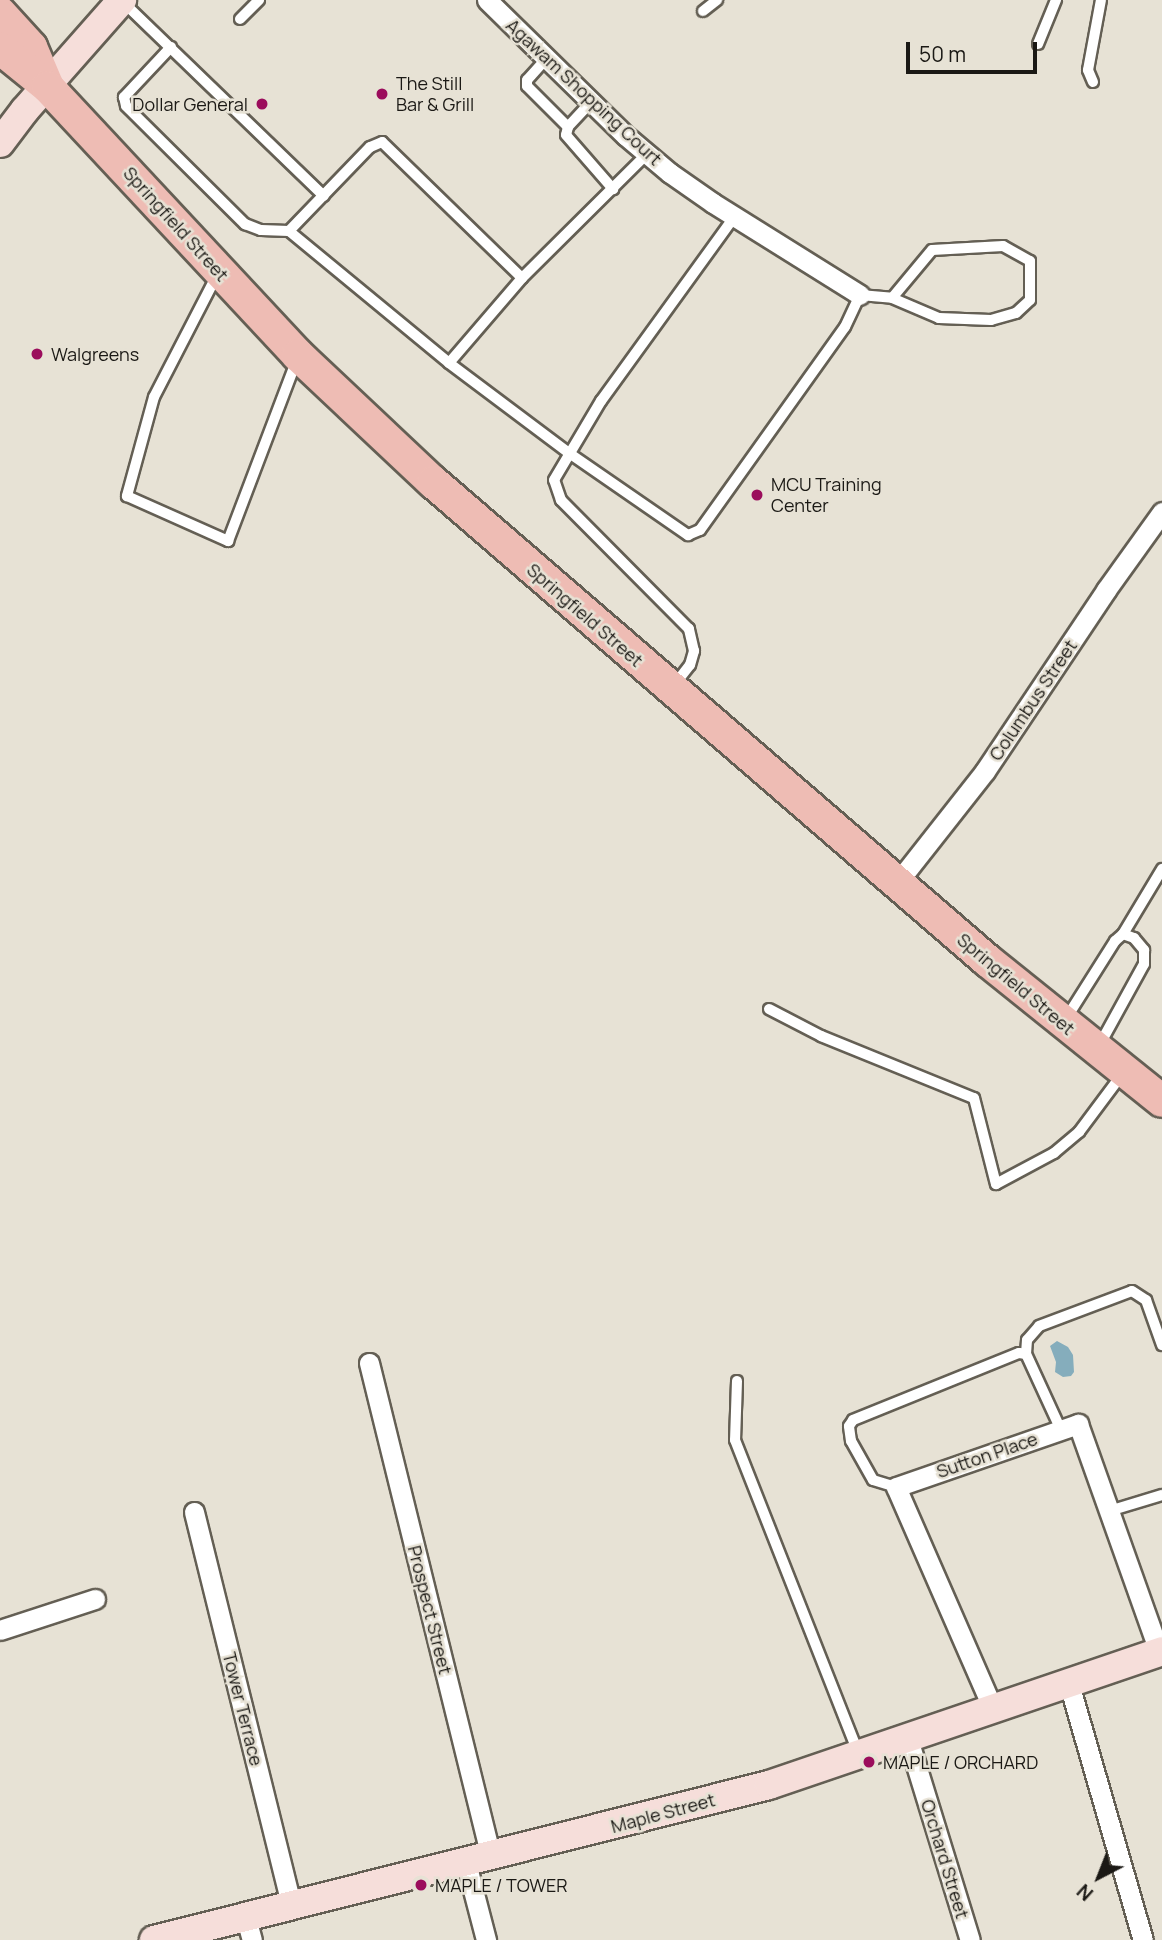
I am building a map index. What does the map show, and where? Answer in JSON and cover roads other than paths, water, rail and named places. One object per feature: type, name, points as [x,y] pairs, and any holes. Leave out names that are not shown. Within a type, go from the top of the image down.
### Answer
[{"type":"main road","points":[[0,144],[25,110],[48,87],[121,0]]},
{"type":"main road","name":"Springfield Street","points":[[0,13],[32,47],[48,87]]},
{"type":"main road","name":"Springfield Street","points":[[0,48],[48,87],[298,355],[433,482],[1063,1024],[1162,1100]]},
{"type":"main road","name":"Maple Street","points":[[154,1940],[249,1929],[292,1907],[677,1810],[860,1755],[1161,1651]]},
{"type":"street","name":"Agawam Shopping Court","points":[[488,0],[647,154],[734,217],[860,295]]},
{"type":"street","name":"Columbus Street","points":[[897,883],[985,771],[1106,590],[1162,512]]},
{"type":"street","name":"Prospect Street","points":[[369,1363],[478,1860],[486,1940]]},
{"type":"street","name":"Sutton Place","points":[[896,1487],[1070,1427]]},
{"type":"street","points":[[1070,1427],[1110,1511],[1161,1651]]},
{"type":"street","points":[[896,1487],[993,1709]]},
{"type":"street","name":"Tower Terrace","points":[[194,1512],[292,1907]]},
{"type":"street","points":[[0,1630],[95,1599]]},
{"type":"street","points":[[1069,1684],[1143,1940]]},
{"type":"street","name":"Orchard Street","points":[[908,1738],[970,1940]]},
{"type":"lane","points":[[121,0],[324,195]]},
{"type":"lane","points":[[240,19],[259,0]]},
{"type":"lane","points":[[703,11],[717,0]]},
{"type":"lane","points":[[1038,44],[1056,0]]},
{"type":"lane","points":[[1093,82],[1088,70],[1101,0]]},
{"type":"lane","points":[[171,47],[124,97],[126,106],[245,224],[261,230],[289,231],[449,363],[682,533],[694,533],[845,327],[860,295],[892,298],[939,318],[991,320],[1016,313],[1030,300],[1030,261],[1003,246],[932,250],[892,298]]},
{"type":"lane","points":[[546,59],[527,80],[527,86],[568,127]]},
{"type":"lane","points":[[591,102],[568,127],[566,135],[569,142],[613,189]]},
{"type":"lane","points":[[289,231],[374,144],[386,144],[523,278]]},
{"type":"lane","points":[[449,363],[523,278],[647,154]]},
{"type":"lane","points":[[672,689],[690,665],[694,639],[689,628],[561,500],[554,481],[623,370],[734,217]]},
{"type":"lane","points":[[219,272],[154,397],[127,496],[228,541],[298,355]]},
{"type":"lane","points":[[1063,1024],[1115,941],[1123,934],[1162,869]]},
{"type":"lane","points":[[1096,1050],[1144,964],[1144,950],[1134,938],[1123,934]]},
{"type":"lane","points":[[769,1009],[821,1036],[974,1098],[996,1184],[1054,1153],[1079,1132],[1124,1073]]},
{"type":"lane","points":[[1070,1427],[1026,1354],[1027,1340],[1039,1326],[1132,1291],[1146,1300],[1162,1345]]},
{"type":"lane","points":[[896,1487],[873,1480],[850,1441],[849,1426],[853,1420],[1019,1353],[1026,1354]]},
{"type":"lane","points":[[737,1381],[736,1440],[860,1755]]},
{"type":"lane","points":[[1110,1511],[1162,1495]]},
{"type":"water","points":[[1057,1341],[1068,1347],[1073,1355],[1074,1372],[1071,1376],[1063,1377],[1055,1372],[1056,1362],[1050,1346]]},
{"type":"place","name":"The Still Bar & Grill","points":[[382,94]]},
{"type":"place","name":"Dollar General","points":[[262,104]]},
{"type":"place","name":"Walgreens","points":[[37,354]]},
{"type":"place","name":"MCU Training Center","points":[[757,495]]},
{"type":"place","name":"MAPLE / ORCHARD","points":[[869,1762]]},
{"type":"place","name":"MAPLE / TOWER","points":[[421,1885]]}]
